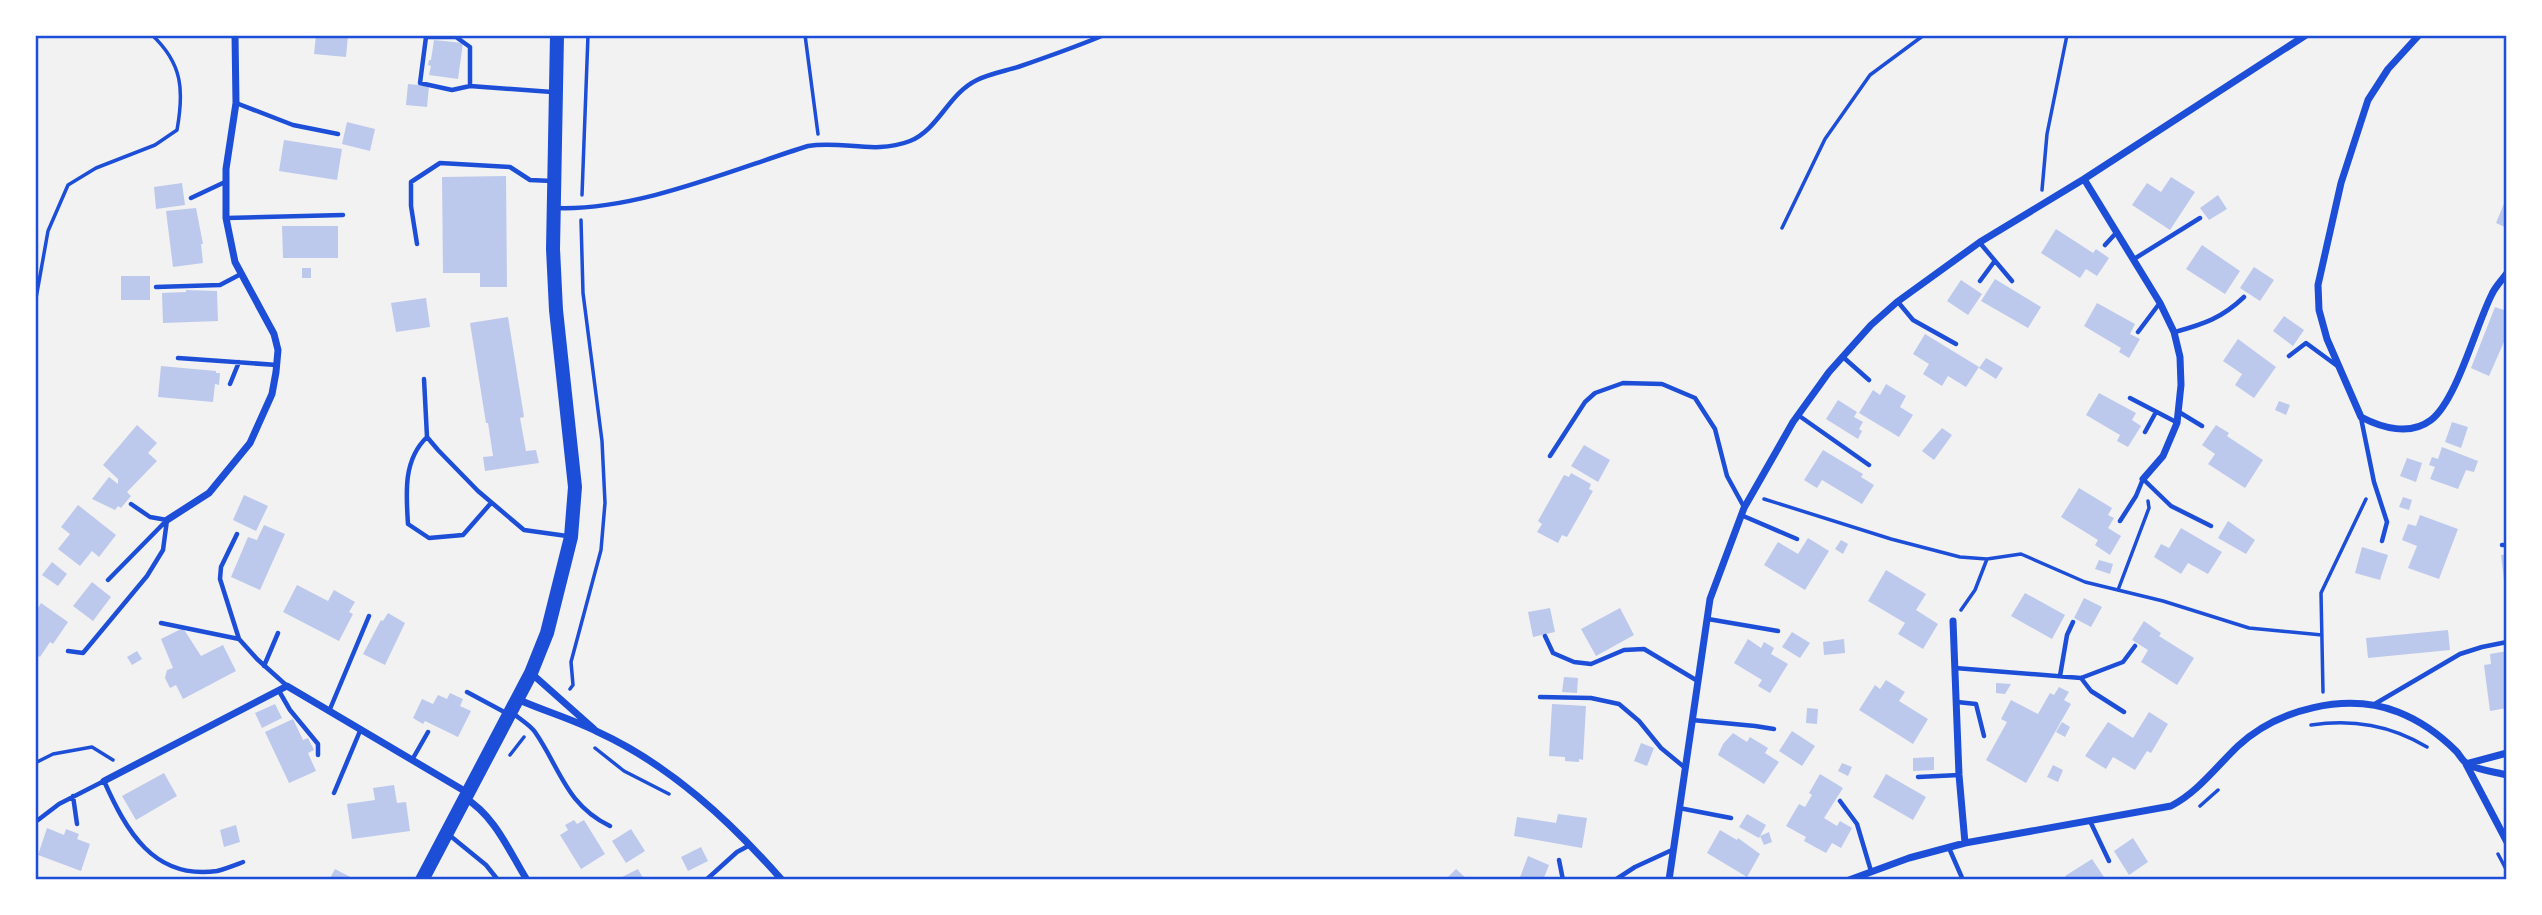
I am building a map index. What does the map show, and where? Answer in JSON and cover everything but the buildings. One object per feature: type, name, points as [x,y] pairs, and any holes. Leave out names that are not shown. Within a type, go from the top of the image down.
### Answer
[{"type":"main road","points":[[422,880],[531,673],[547,633],[571,537],[575,487],[556,310],[552,208],[557,35]]},
{"type":"street","points":[[167,520],[209,493],[250,443],[272,394],[278,350],[274,334],[241,274],[229,240],[226,218],[225,182],[236,103],[235,35]]},
{"type":"street","points":[[1668,880],[1710,599],[1743,512],[1798,415],[1871,325],[1897,302],[1980,242],[2084,179],[2306,35]]},
{"type":"street","points":[[2419,35],[2388,68],[2368,100],[2340,183],[2318,285],[2319,310],[2337,365],[2361,417],[2395,430],[2412,428],[2432,419],[2447,400],[2492,293],[2507,272]]},
{"type":"street","points":[[2084,179],[2160,303],[2174,332],[2180,357],[2181,385],[2177,423],[2164,456],[2143,478]]},
{"type":"street","points":[[1953,621],[1959,775],[1965,843]]},
{"type":"street","points":[[531,673],[597,732]]},
{"type":"street","points":[[104,780],[287,686],[330,709],[467,796],[488,816],[527,880]]},
{"type":"street","points":[[1849,880],[1965,843],[2171,806],[2194,792],[2220,763],[2267,723],[2291,713],[2347,704],[2395,711],[2417,720],[2436,733],[2466,764],[2507,842]]},
{"type":"street","points":[[512,708],[597,732],[637,753],[716,812],[782,880]]},
{"type":"street","points":[[2466,764],[2507,753]]},
{"type":"street","points":[[2466,764],[2507,775]]},
{"type":"lane","points":[[552,208],[581,209],[647,198],[819,144],[870,149],[909,141],[932,127],[952,99],[976,80],[1057,54],[1104,35]]},
{"type":"lane","points":[[470,86],[470,47],[456,37],[426,37],[420,83],[452,90],[470,86],[555,92]]},
{"type":"lane","points":[[236,103],[293,125],[338,134]]},
{"type":"lane","points":[[417,244],[411,206],[411,182],[440,163],[510,167],[530,180],[553,181]]},
{"type":"lane","points":[[191,198],[225,182]]},
{"type":"lane","points":[[226,218],[343,215]]},
{"type":"lane","points":[[2134,259],[2200,218]]},
{"type":"lane","points":[[2105,245],[2116,233]]},
{"type":"lane","points":[[1980,242],[2012,281]]},
{"type":"lane","points":[[1980,281],[1994,261]]},
{"type":"lane","points":[[156,287],[220,285],[241,274]]},
{"type":"lane","points":[[2174,332],[2208,323],[2228,312],[2244,297]]},
{"type":"lane","points":[[1897,302],[1913,320],[1956,344]]},
{"type":"lane","points":[[2138,332],[2160,303]]},
{"type":"lane","points":[[2289,356],[2306,343],[2337,365]]},
{"type":"lane","points":[[1843,357],[1869,380]]},
{"type":"lane","points":[[178,358],[276,365]]},
{"type":"lane","points":[[230,384],[239,362]]},
{"type":"lane","points":[[424,379],[427,437],[478,491],[524,530],[571,537]]},
{"type":"lane","points":[[1550,456],[1585,402],[1595,393],[1623,383],[1662,384],[1695,398],[1715,429],[1727,476],[1743,512],[1797,539]]},
{"type":"lane","points":[[2130,398],[2177,423]]},
{"type":"lane","points":[[2145,432],[2156,412]]},
{"type":"lane","points":[[2179,412],[2202,426]]},
{"type":"lane","points":[[1798,415],[1869,465]]},
{"type":"lane","points":[[2361,417],[2374,482],[2387,522],[2382,541]]},
{"type":"lane","points":[[427,437],[416,448],[406,483],[408,524],[429,538],[463,535],[491,503]]},
{"type":"lane","points":[[2120,521],[2136,496],[2143,478],[2171,506],[2211,526]]},
{"type":"lane","points":[[131,504],[150,517],[167,520]]},
{"type":"lane","points":[[108,580],[167,520]]},
{"type":"lane","points":[[68,651],[83,653],[148,576],[163,550],[167,520]]},
{"type":"lane","points":[[237,534],[221,567],[220,579],[239,639],[287,686]]},
{"type":"lane","points":[[330,709],[369,616]]},
{"type":"lane","points":[[1707,619],[1778,631]]},
{"type":"lane","points":[[2060,676],[2067,635],[2073,622]]},
{"type":"lane","points":[[160,623],[239,639]]},
{"type":"lane","points":[[264,666],[278,633]]},
{"type":"lane","points":[[1545,636],[1553,653],[1574,662],[1591,664],[1624,650],[1644,649],[1696,680]]},
{"type":"lane","points":[[2371,707],[2460,654],[2507,642]]},
{"type":"lane","points":[[1954,668],[2081,678],[2123,662],[2135,646]]},
{"type":"lane","points":[[2081,678],[2091,691],[2124,712]]},
{"type":"lane","points":[[279,690],[290,710],[318,744],[318,755]]},
{"type":"lane","points":[[467,692],[512,708],[534,730],[564,786],[594,818],[610,826]]},
{"type":"lane","points":[[1540,697],[1591,698],[1619,704],[1639,720],[1661,748],[1684,767]]},
{"type":"lane","points":[[1956,702],[1976,704],[1983,736]]},
{"type":"lane","points":[[1691,720],[1774,729]]},
{"type":"lane","points":[[334,793],[360,730]]},
{"type":"lane","points":[[412,761],[428,732]]},
{"type":"lane","points":[[1918,777],[1959,775]]},
{"type":"lane","points":[[37,820],[73,796],[104,780],[120,816],[141,846],[163,863],[190,870],[217,871],[243,862]]},
{"type":"lane","points":[[73,796],[77,824]]},
{"type":"lane","points":[[1840,801],[1857,824],[1872,872]]},
{"type":"lane","points":[[1678,808],[1731,818]]},
{"type":"lane","points":[[2090,821],[2109,861]]},
{"type":"lane","points":[[447,833],[485,864],[498,880]]},
{"type":"lane","points":[[706,880],[737,852],[750,845]]},
{"type":"lane","points":[[1949,847],[1963,880]]},
{"type":"lane","points":[[1615,880],[1635,867],[1672,850]]},
{"type":"lane","points":[[1559,860],[1563,880]]},
{"type":"path","points":[[35,304],[48,231],[68,185],[96,168],[155,145],[177,130],[182,101],[178,72],[163,45],[152,35]]},
{"type":"path","points":[[561,701],[573,685],[571,662],[601,550],[605,503],[602,441],[583,293],[581,209],[588,35]]},
{"type":"path","points":[[805,35],[819,144]]},
{"type":"path","points":[[1782,228],[1825,139],[1870,75],[1924,35]]},
{"type":"path","points":[[2040,206],[2047,134],[2067,35]]},
{"type":"path","points":[[2118,590],[2149,508],[2143,478]]},
{"type":"path","points":[[2323,706],[2321,593],[2374,482]]},
{"type":"path","points":[[1752,495],[1891,539],[1960,557],[1987,559],[2021,554],[2085,582],[2249,628],[2322,635]]},
{"type":"path","points":[[1953,621],[1975,590],[1987,559]]},
{"type":"path","points":[[35,763],[53,754],[92,747],[127,768]]},
{"type":"path","points":[[593,747],[624,771],[681,799]]}]
